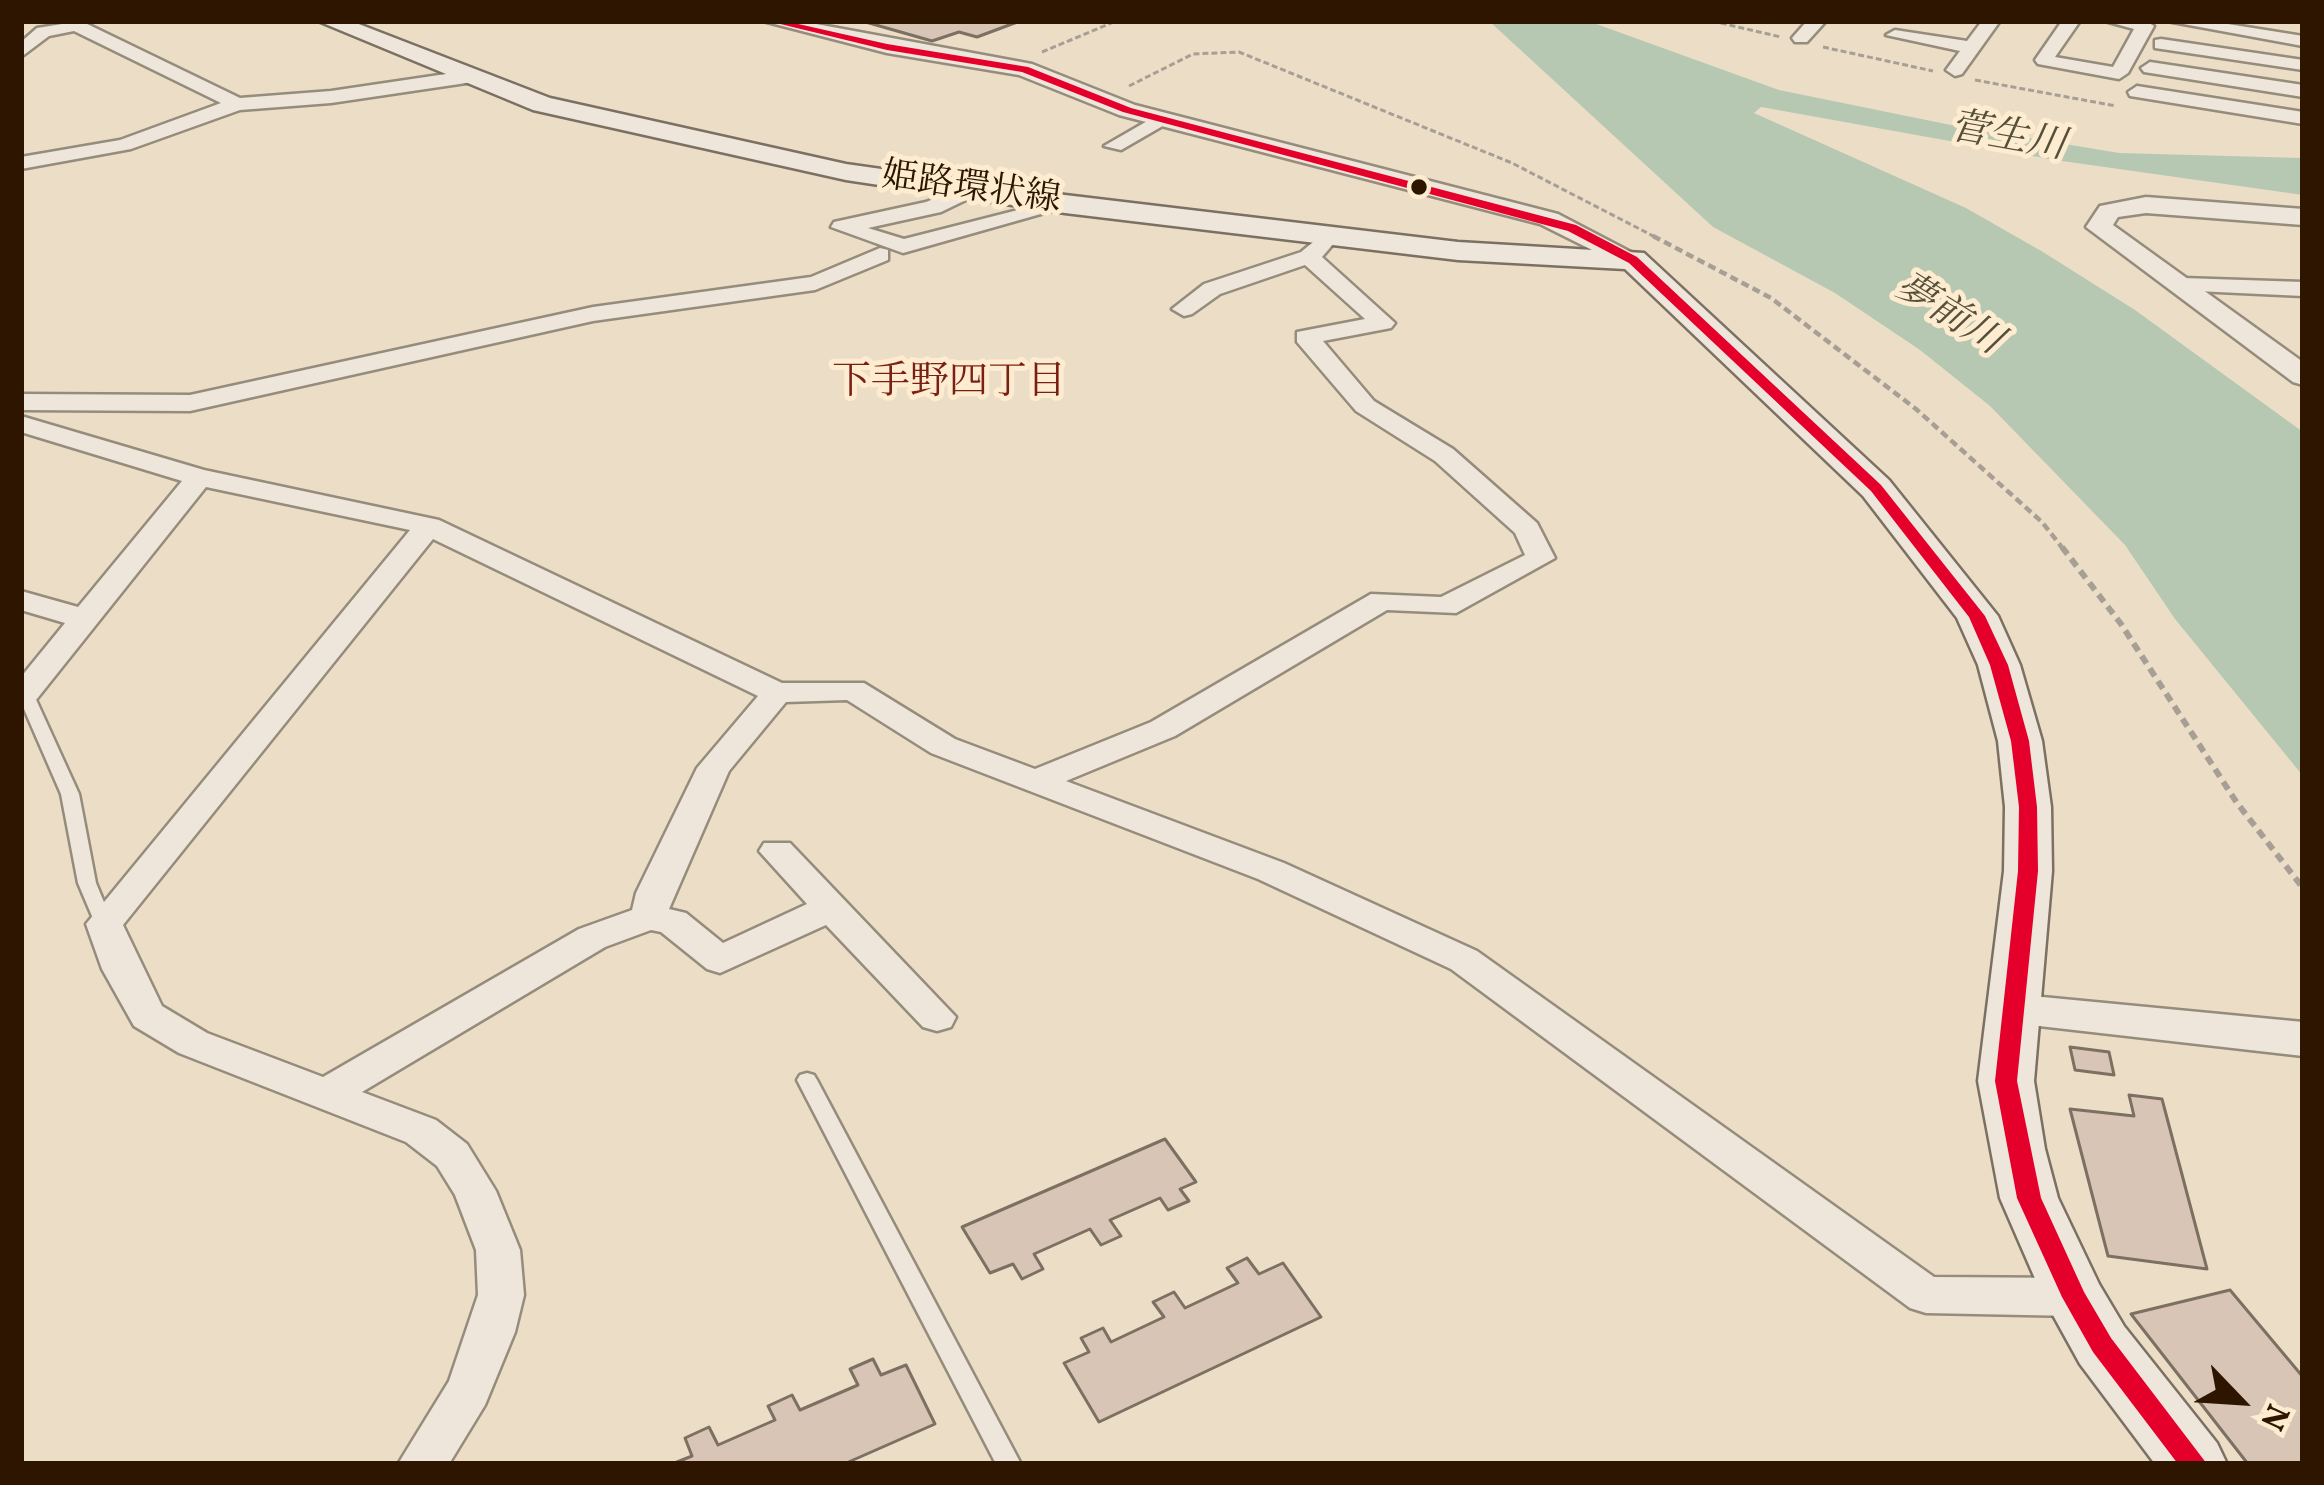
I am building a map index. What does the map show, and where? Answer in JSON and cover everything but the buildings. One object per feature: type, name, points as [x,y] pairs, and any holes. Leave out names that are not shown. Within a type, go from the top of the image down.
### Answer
[{"type":"main road","name":"姫路環状線","points":[[330,21],[542,104],[846,172],[1319,246],[1633,260]]},
{"type":"main road","points":[[1633,260],[1876,488],[1977,616],[1999,665],[2020,741],[2028,807],[2028,871],[2006,1082],[2016,1149],[2029,1198],[2074,1297],[2102,1346],[2194,1464]]},
{"type":"street","points":[[773,21],[871,44],[1024,68],[1163,120],[1533,214],[1591,236],[1633,260]]},
{"type":"street","points":[[1800,39],[1817,21]]},
{"type":"street","points":[[1956,74],[1991,21]]},
{"type":"street","points":[[2071,21],[2044,60],[2119,73],[2145,26],[2114,21]]},
{"type":"street","points":[[2303,40],[2175,21],[2130,101],[2303,118]]},
{"type":"street","points":[[21,52],[43,32],[76,25],[237,104]]},
{"type":"street","points":[[1895,35],[1972,47]]},
{"type":"street","points":[[2161,44],[2303,65]]},
{"type":"street","points":[[2150,68],[2303,91]]},
{"type":"street","points":[[21,163],[124,145],[237,104],[331,97],[472,76]]},
{"type":"street","points":[[1114,146],[1163,120]]},
{"type":"street","points":[[969,190],[933,207],[842,227],[903,246],[1065,204]]},
{"type":"street","points":[[2303,218],[2146,205],[2121,207],[2101,217],[2099,227],[2303,376]]},
{"type":"street","points":[[1039,780],[1163,729],[1382,600],[1445,607],[1540,558],[1527,529],[1444,455],[1365,406],[1306,337],[1382,322],[1319,246],[1212,290],[1184,309]]},
{"type":"street","points":[[21,402],[190,403],[593,314],[815,283],[880,254]]},
{"type":"street","points":[[2183,285],[2303,290]]},
{"type":"street","points":[[21,424],[200,477],[429,526],[777,693],[853,690],[943,746],[1271,871],[1464,960],[1926,1295],[2074,1297]]},
{"type":"street","points":[[25,693],[81,618],[200,477]]},
{"type":"street","points":[[422,1464],[468,1391],[492,1332],[501,1294],[498,1250],[475,1191],[452,1155],[421,1131],[193,1043],[148,1016],[121,969],[104,925],[429,526]]},
{"type":"street","points":[[21,600],[81,618]]},
{"type":"street","points":[[649,917],[654,893],[714,768],[777,693]]},
{"type":"street","points":[[777,851],[938,1017]]},
{"type":"street","points":[[323,1096],[592,938],[649,917],[673,922],[720,960],[832,907]]},
{"type":"street","points":[[2011,1010],[2303,1039]]},
{"type":"lane","points":[[25,693],[70,794],[87,883],[104,925]]},
{"type":"lane","points":[[806,1080],[1009,1464]]},
{"type":"path","points":[[1712,21],[1800,39]]},
{"type":"path","points":[[1820,46],[1956,74],[2130,101]]},
{"type":"water","points":[[1489,21],[1588,21],[1779,90],[1951,125],[2119,153],[2303,158],[2303,195],[2055,160],[1761,107],[1754,113],[1966,208],[2043,252],[2135,310],[2303,432],[2303,776],[2175,619],[2125,545],[1990,406],[1920,350],[1835,293],[1713,227]]},
{"type":"transit line","points":[[773,21],[887,47],[1024,69],[1127,110],[1572,228],[1633,260],[1876,488],[1977,616],[1999,665],[2020,741],[2028,807],[2028,871],[2006,1081],[2029,1198],[2074,1297],[2102,1345],[2194,1464]]},
{"type":"district","name":"下手野四丁目","points":[[949,386]]},
{"type":"water label","name":"菅生川","points":[[2007,140]]},
{"type":"water label","name":"夢前川","points":[[1947,317]]}]
